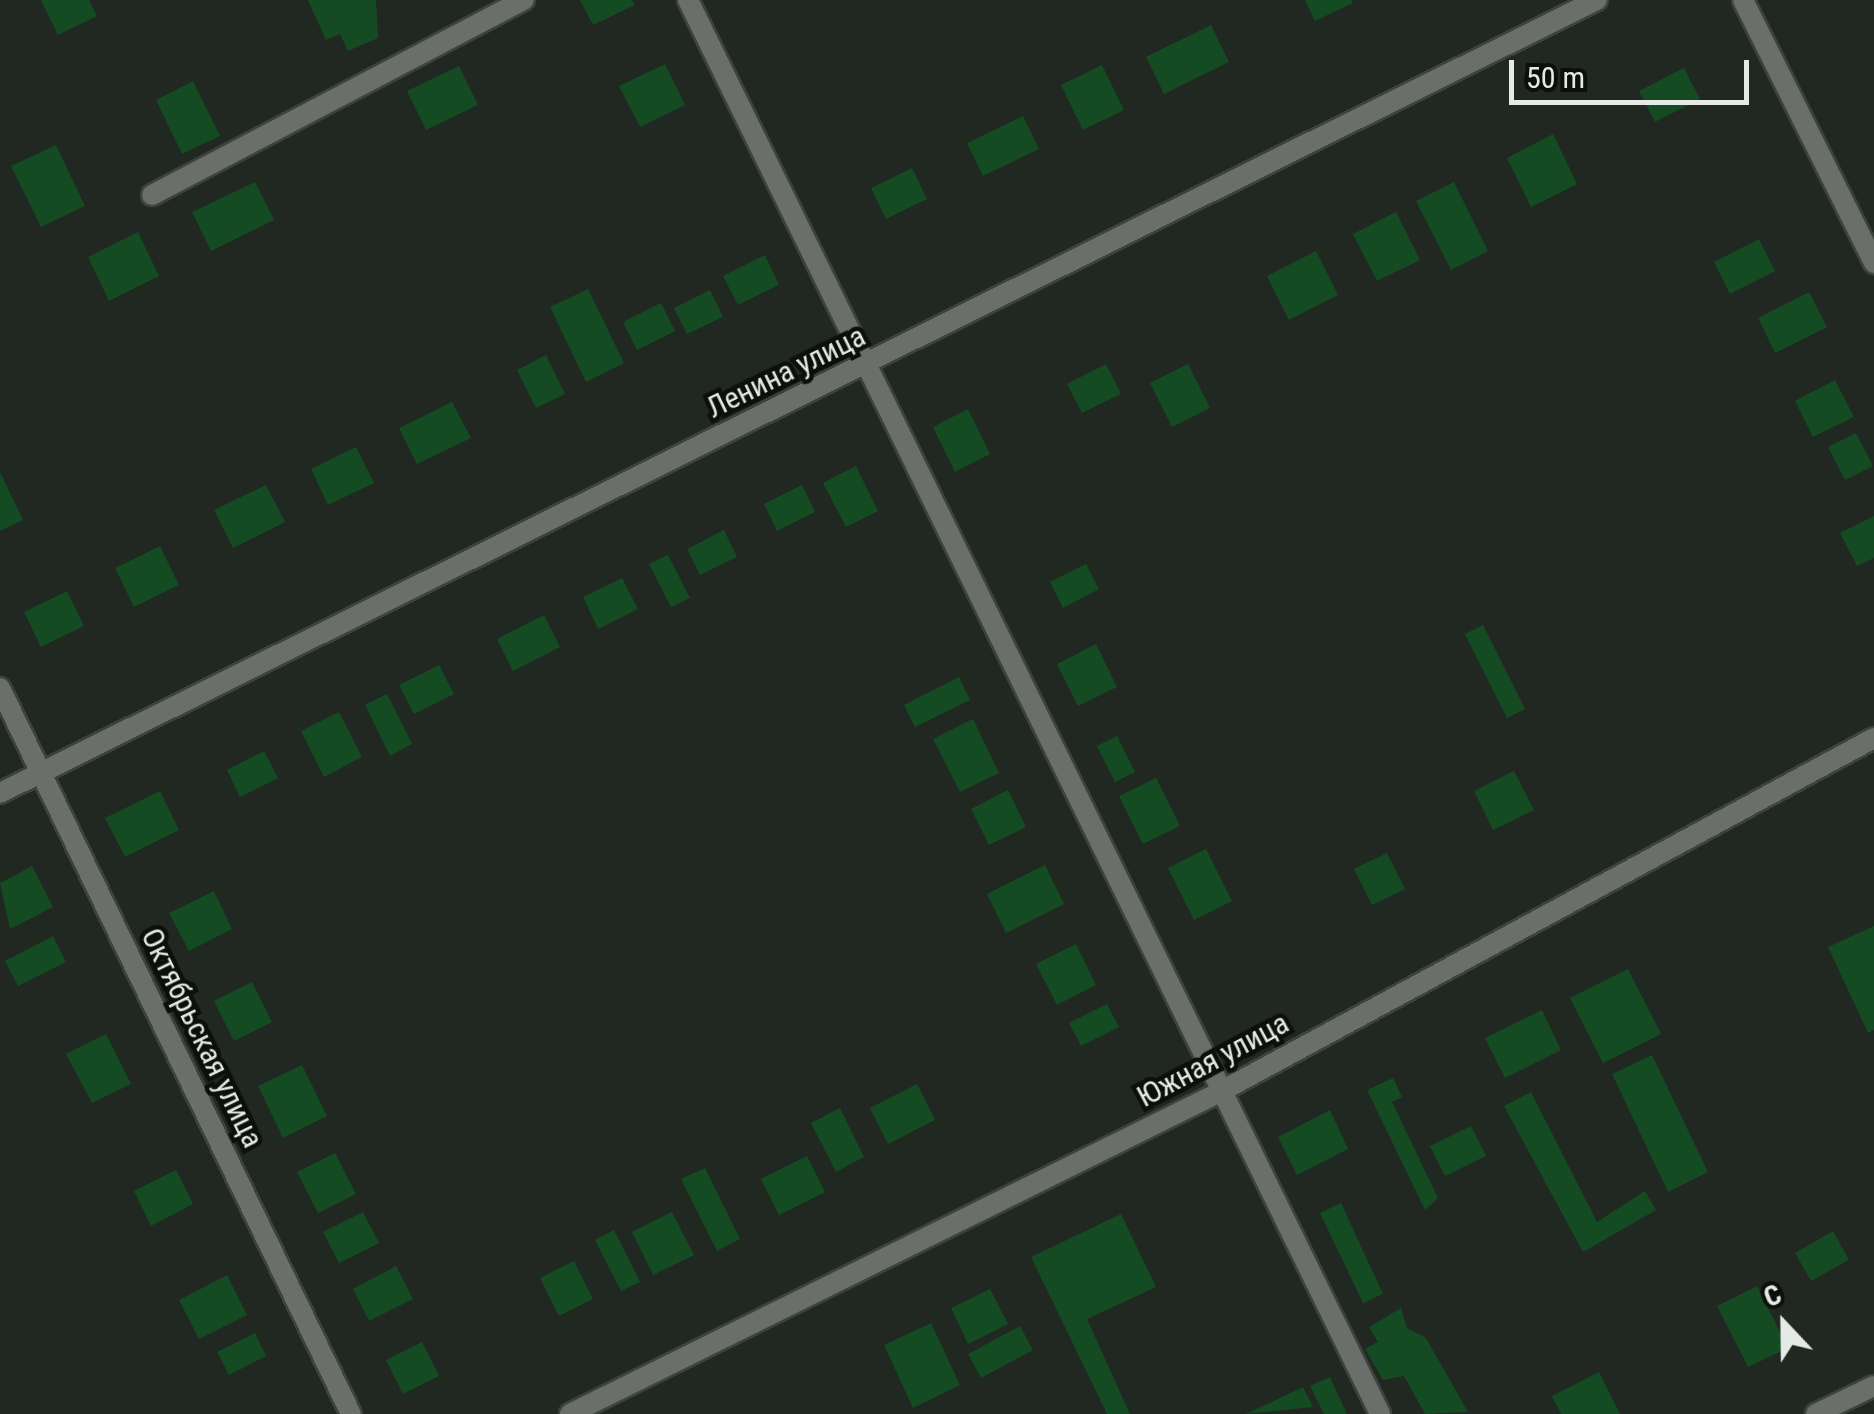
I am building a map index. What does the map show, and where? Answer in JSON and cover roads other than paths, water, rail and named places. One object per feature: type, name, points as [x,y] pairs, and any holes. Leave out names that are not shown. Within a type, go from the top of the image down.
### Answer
[{"type":"street","points":[[152,195],[524,0]]},
{"type":"street","points":[[688,0],[872,364],[1218,1093],[1380,1414]]},
{"type":"street","name":"Ленина улица","points":[[0,793],[872,364],[1597,0]]},
{"type":"street","points":[[1743,0],[1874,263]]},
{"type":"street","name":"Октябрьская улица","points":[[0,688],[351,1414]]},
{"type":"street","name":"Южная улица","points":[[570,1414],[1218,1093],[1874,738]]},
{"type":"street","points":[[1816,1414],[1874,1386]]}]
